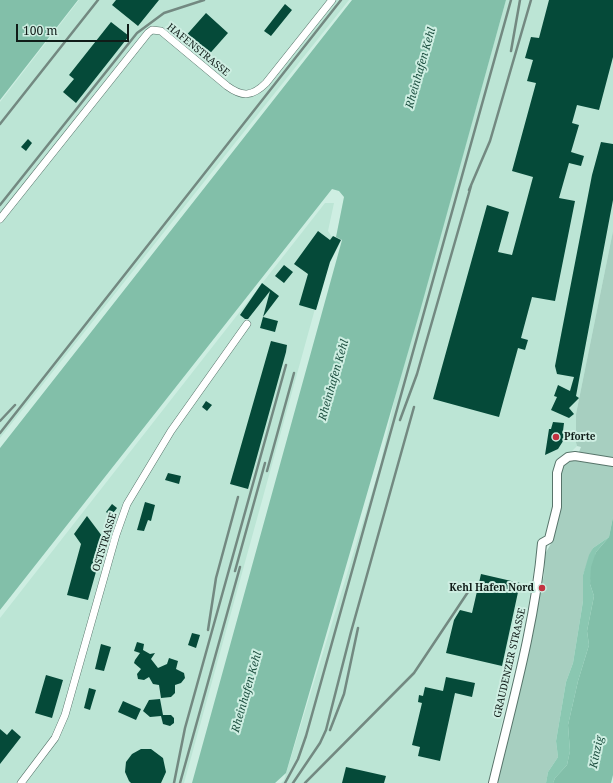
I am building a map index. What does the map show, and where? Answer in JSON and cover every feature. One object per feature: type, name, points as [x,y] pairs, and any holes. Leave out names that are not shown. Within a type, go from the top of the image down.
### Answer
[{"type":"street","name":"HAFENSTRASSE","points":[[0,218],[148,33],[152,30],[161,31],[236,93],[248,95],[260,89],[266,83],[332,0]]},
{"type":"street","name":"OSTSTRASSE","points":[[21,783],[55,738],[63,721],[116,536],[127,504],[171,431],[248,324]]},
{"type":"street","name":"GRAUDENZER STRASSE","points":[[493,783],[529,627],[539,577],[542,543],[549,539],[557,507],[558,466],[568,457],[579,456],[613,462]]},
{"type":"shaded area","points":[[79,0],[349,0],[0,438],[0,102]]},
{"type":"shaded area","points":[[506,0],[613,0],[613,231],[576,414],[576,430],[573,432],[577,446],[572,451],[562,456],[557,462],[555,496],[549,533],[538,542],[528,607],[488,783],[281,783],[284,780],[380,466],[395,397]]},
{"type":"shaded area","points":[[325,203],[334,203],[328,231],[334,240],[184,783],[0,783],[0,618]]},
{"type":"shaded area","points":[[613,231],[613,517],[609,537],[593,548],[583,575],[583,601],[573,663],[566,682],[556,741],[558,757],[548,772],[546,783],[497,783],[539,599],[544,575],[545,554],[553,540],[559,514],[561,499],[560,475],[563,465],[569,460],[591,463],[592,454],[579,452],[581,447],[577,446],[573,432],[576,430],[576,414]]},
{"type":"shaded area","points":[[609,537],[596,552],[590,584],[594,596],[587,631],[589,645],[578,681],[568,725],[570,751],[567,765],[555,778],[553,783],[546,783],[548,772],[558,757],[556,741],[566,682],[573,663],[583,601],[583,575],[589,555],[593,548]]},
{"type":"water","points":[[0,0],[78,0],[0,100]]},
{"type":"water","name":"Rheinhafen Kehl","points":[[352,0],[506,0],[420,311],[286,773],[275,783],[192,783],[342,240],[336,237],[344,197],[339,191],[332,189],[0,610],[0,448]]},
{"type":"water","name":"Kinzig","points":[[613,517],[613,775],[611,783],[553,783],[555,778],[567,765],[570,751],[568,725],[578,681],[589,645],[587,631],[594,596],[590,584],[591,567],[596,552],[609,537]]},
{"type":"building","points":[[116,0],[159,0],[138,26],[112,5]]},
{"type":"building","points":[[549,0],[613,0],[613,57],[599,110],[577,105],[572,123],[579,125],[571,152],[584,156],[581,166],[569,163],[559,198],[575,201],[555,301],[532,297],[521,338],[528,340],[525,350],[518,348],[499,417],[433,399],[487,205],[509,212],[498,252],[512,255],[533,177],[512,171],[536,83],[527,81],[533,60],[525,58],[531,37],[539,38]]},
{"type":"building","points":[[285,4],[292,10],[271,36],[264,31]]},
{"type":"building","points":[[206,13],[228,33],[205,59],[183,39]]},
{"type":"building","points":[[111,22],[129,36],[76,103],[63,92],[74,79],[69,75]]},
{"type":"building","points":[[28,139],[32,143],[26,151],[21,147]]},
{"type":"building","points":[[601,142],[613,144],[613,200],[576,396],[579,398],[569,408],[574,414],[569,418],[551,410],[557,397],[554,396],[558,385],[570,391],[574,377],[557,374],[555,366],[592,175]]},
{"type":"building","points":[[318,231],[330,240],[333,236],[341,240],[330,262],[316,310],[299,305],[308,274],[294,264]]},
{"type":"building","points":[[284,265],[293,272],[284,283],[275,276]]},
{"type":"building","points":[[262,283],[279,296],[263,317],[270,291],[248,319],[245,319],[240,315]]},
{"type":"building","points":[[263,317],[278,321],[275,332],[260,328]]},
{"type":"building","points":[[271,341],[287,345],[286,352],[248,489],[230,484]]},
{"type":"building","points":[[206,401],[212,405],[207,411],[202,407]]},
{"type":"building","name":"Pforte","points":[[553,422],[564,423],[563,431],[565,431],[565,438],[558,449],[545,455],[549,429],[551,429]]},
{"type":"building","points":[[168,473],[181,476],[179,484],[165,480]]},
{"type":"building","points":[[145,502],[155,505],[151,521],[148,520],[144,531],[137,530]]},
{"type":"building","points":[[112,504],[117,508],[111,516],[106,512]]},
{"type":"building","points":[[87,516],[105,540],[88,600],[67,595],[81,544],[74,534]]},
{"type":"building","points":[[481,574],[520,583],[502,666],[446,653],[454,620],[460,610],[472,613]]},
{"type":"building","points":[[192,633],[200,635],[196,648],[188,645]]},
{"type":"building","points":[[137,642],[144,644],[143,650],[150,654],[155,653],[151,659],[158,668],[167,664],[169,658],[178,661],[176,669],[184,673],[185,678],[181,683],[175,685],[175,693],[171,697],[161,698],[159,685],[153,684],[149,677],[144,680],[138,679],[137,674],[141,669],[134,663],[140,653],[134,651]]},
{"type":"building","points":[[101,644],[111,647],[104,671],[95,669]]},
{"type":"building","points":[[46,675],[63,680],[52,718],[35,713]]},
{"type":"building","points":[[446,677],[475,683],[472,697],[455,693],[440,761],[418,756],[420,747],[412,745],[422,703],[418,702],[419,695],[423,696],[425,687],[443,691]]},
{"type":"building","points":[[89,688],[96,690],[90,710],[84,708]]},
{"type":"building","points":[[160,699],[163,715],[171,715],[174,718],[174,723],[170,726],[163,724],[161,716],[150,717],[143,711],[149,700]]},
{"type":"building","points":[[123,701],[141,709],[136,720],[118,712]]},
{"type":"building","points":[[0,729],[7,735],[12,729],[21,737],[0,764]]},
{"type":"building","points":[[141,749],[151,749],[163,758],[166,772],[161,783],[131,783],[129,781],[125,772],[126,762],[132,754]]},
{"type":"building","points":[[346,767],[386,776],[384,783],[342,783]]},
{"type":"railway","points":[[0,124],[98,0]]},
{"type":"railway","points":[[0,205],[137,33],[164,13],[204,0]]},
{"type":"railway","points":[[0,433],[341,0]]},
{"type":"railway","points":[[285,783],[298,759],[306,736],[511,0]]},
{"type":"railway","points":[[511,51],[520,0]]},
{"type":"railway","points":[[469,190],[490,141],[531,0]]},
{"type":"railway","points":[[400,420],[417,374],[471,186]]},
{"type":"railway","points":[[174,783],[185,728],[286,365]]},
{"type":"railway","points":[[267,471],[294,373]]},
{"type":"railway","points":[[0,421],[15,405]]},
{"type":"railway","points":[[293,783],[320,743],[326,730],[351,632],[414,407]]},
{"type":"railway","points":[[235,571],[265,463]]},
{"type":"railway","points":[[208,630],[216,578],[238,497]]},
{"type":"railway","points":[[180,783],[240,567]]},
{"type":"railway","points":[[305,783],[414,673],[468,592]]},
{"type":"railway","points":[[330,730],[344,694],[358,628]]},
{"type":"place","name":"Pforte","points":[[556,437]]},
{"type":"place","name":"Kehl Hafen Nord","points":[[542,588]]}]
